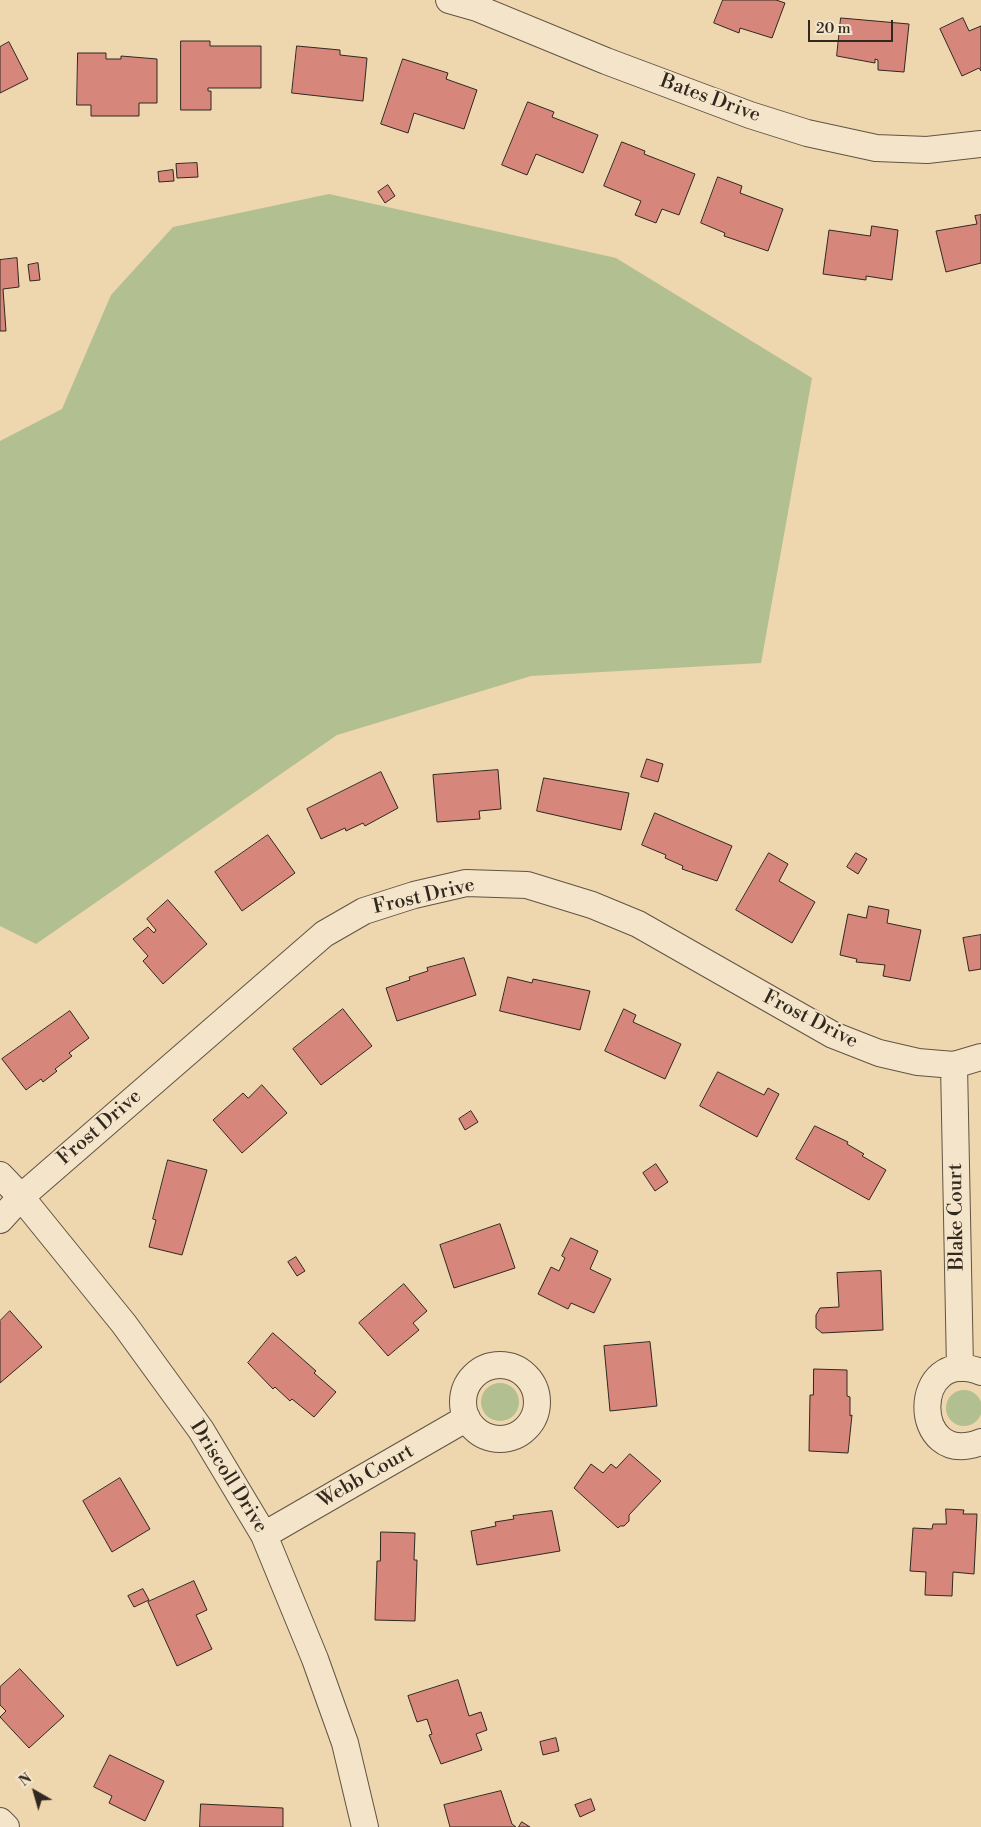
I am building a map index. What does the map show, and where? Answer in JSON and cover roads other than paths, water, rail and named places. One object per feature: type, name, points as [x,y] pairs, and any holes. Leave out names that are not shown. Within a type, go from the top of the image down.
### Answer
[{"type":"street","name":"Bates Drive","points":[[449,0],[477,8],[606,61],[741,111],[807,133],[876,148],[927,150],[981,144]]},
{"type":"street","name":"Frost Drive","points":[[0,1220],[21,1197],[324,934],[344,921],[381,904],[466,883],[527,885],[592,905],[638,924],[833,1035],[879,1053],[918,1062],[954,1065],[981,1057]]},
{"type":"street","name":"Blake Court","points":[[954,1065],[970,1370],[938,1379],[930,1389],[926,1400],[926,1412],[936,1435],[946,1442],[958,1446],[981,1442]]},
{"type":"street","name":"Driscoll Drive","points":[[0,1175],[21,1197],[124,1324],[195,1422],[264,1535],[315,1659],[345,1743],[365,1827]]},
{"type":"street","name":"Webb Court","points":[[264,1535],[467,1418]]},
{"type":"street","points":[[0,1822],[6,1827]]}]
